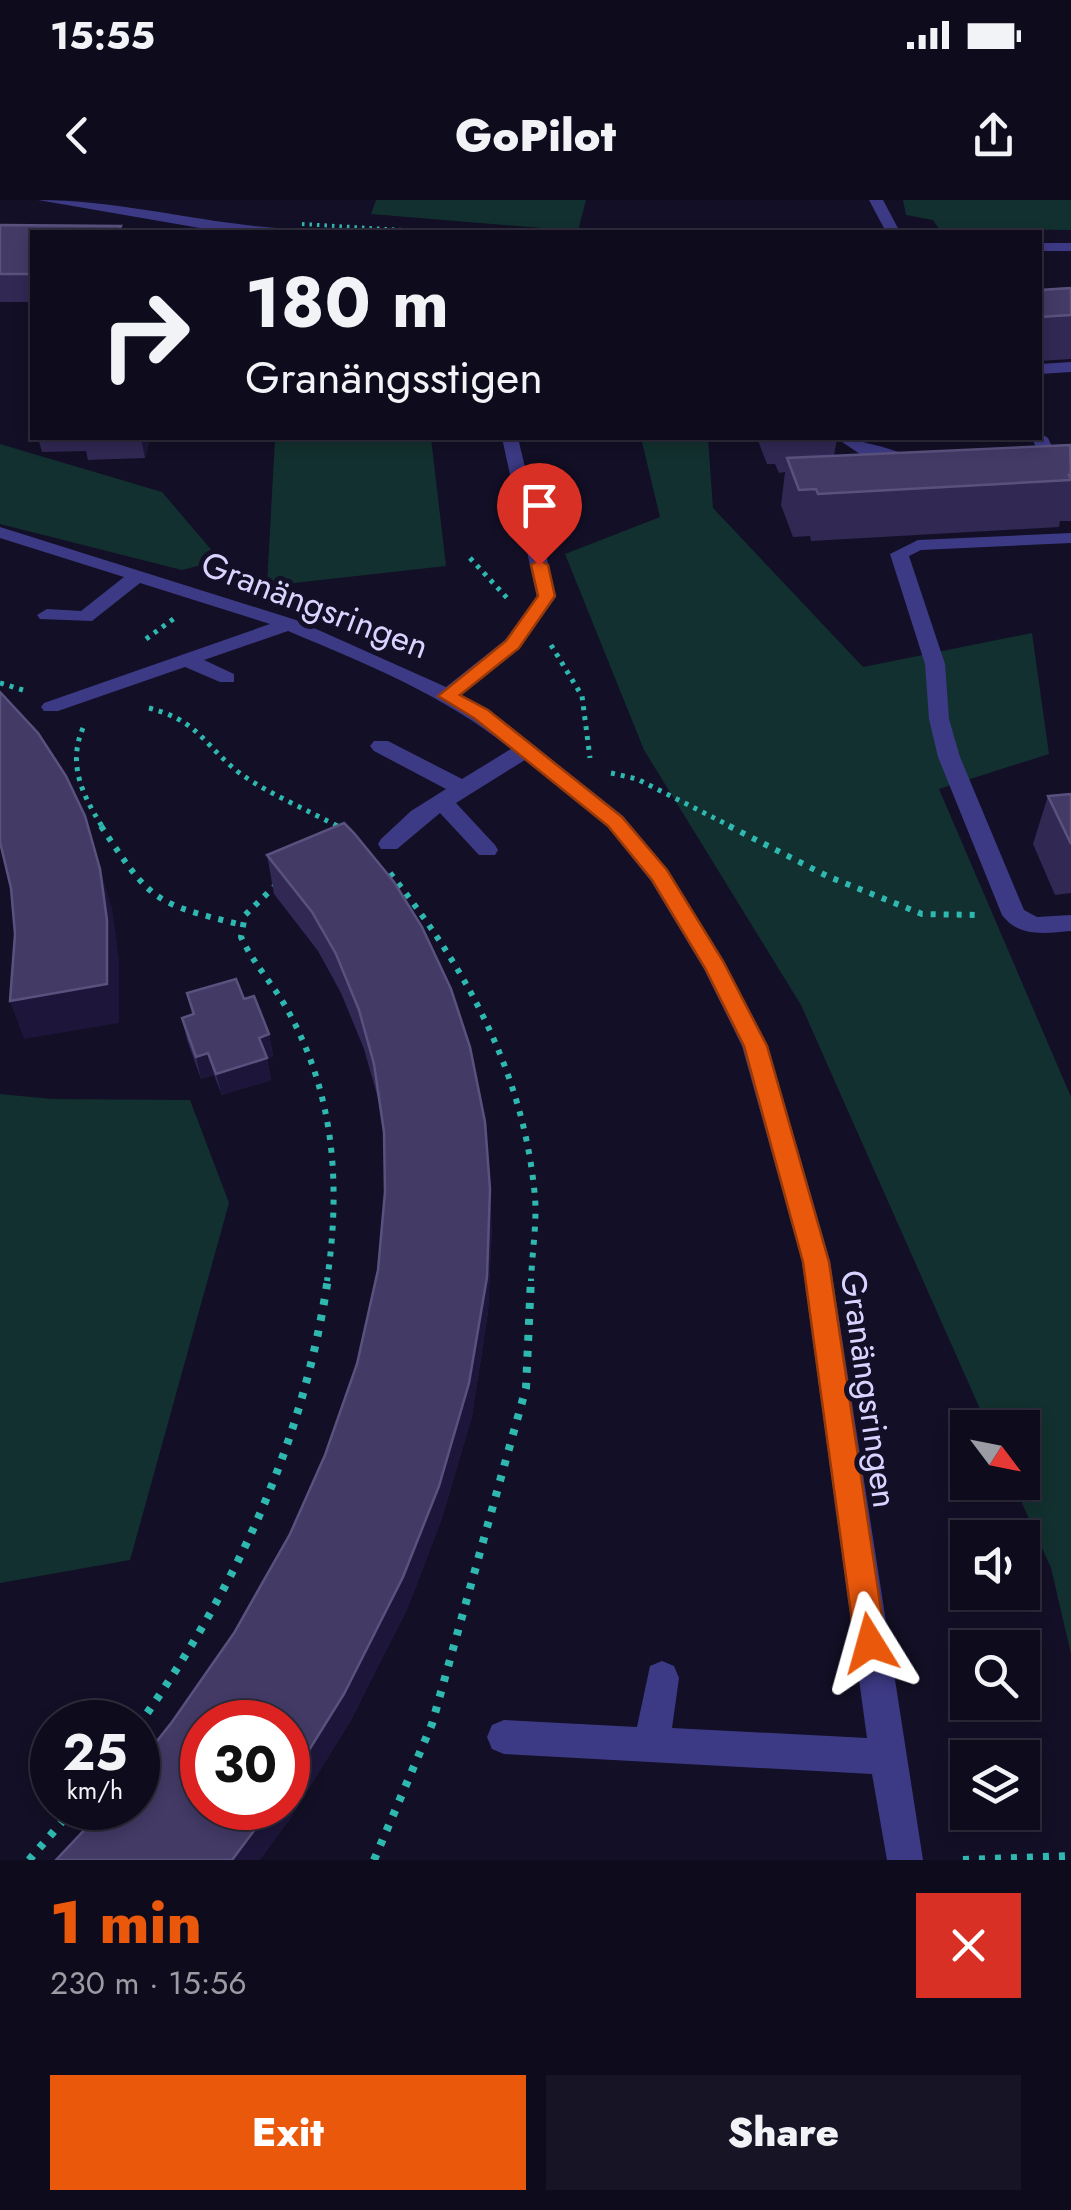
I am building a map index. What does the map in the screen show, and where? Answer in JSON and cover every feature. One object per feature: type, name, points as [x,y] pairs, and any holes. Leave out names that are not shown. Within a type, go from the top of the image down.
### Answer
[{"type":"street","points":[[45,200],[250,230]]},
{"type":"street","points":[[876,200],[892,230]]},
{"type":"street","points":[[1042,247],[1071,247]]},
{"type":"street","points":[[1042,369],[1071,368]]},
{"type":"street","points":[[447,696],[512,644],[547,596],[510,440]]},
{"type":"street","points":[[848,440],[869,452],[929,462]]},
{"type":"street","points":[[1041,440],[1055,464],[1056,483]]},
{"type":"street","name":"Granängsringen","points":[[0,532],[289,624],[447,696],[481,714],[615,821],[659,875],[715,967],[756,1046],[816,1262],[886,1757],[905,1860]]},
{"type":"street","points":[[1071,538],[918,545],[899,554],[935,664],[939,719],[948,757],[1014,915],[1033,926],[1071,923]]},
{"type":"street","points":[[48,615],[85,617],[137,576]]},
{"type":"street","points":[[58,715],[186,660],[289,624]]},
{"type":"street","points":[[186,660],[227,678]]},
{"type":"street","points":[[381,746],[463,789]]},
{"type":"street","points":[[388,844],[419,816],[525,750]]},
{"type":"street","points":[[442,802],[488,850]]},
{"type":"street","points":[[652,1746],[662,1678]]},
{"type":"street","points":[[504,1737],[886,1757]]},
{"type":"path","points":[[132,709],[146,707],[176,715],[211,742],[232,768],[355,836]]},
{"type":"path","points":[[58,715],[84,726]]},
{"type":"path","points":[[99,720],[84,726],[76,738],[81,789],[142,883],[159,901],[242,925]]},
{"type":"path","points":[[576,760],[592,769]]},
{"type":"path","points":[[607,772],[636,780],[827,876],[922,914],[1014,915]]},
{"type":"path","points":[[374,1860],[432,1724],[526,1388],[535,1200],[522,1115],[472,990],[438,932],[388,870]]},
{"type":"path","points":[[155,1700],[207,1621],[284,1465],[324,1325],[335,1222],[334,1141],[309,1053],[290,1012],[246,948],[242,925],[260,898],[288,877]]},
{"type":"path","points":[[29,1860],[55,1830]]},
{"type":"path","points":[[963,1860],[1071,1856]]},
{"type":"green space","points":[[376,200],[586,200],[578,230],[371,214]]},
{"type":"green space","points":[[903,200],[1071,200],[1071,230],[939,229],[933,220],[906,215]]},
{"type":"green space","points":[[275,440],[431,440],[446,566],[267,586]]},
{"type":"green space","points":[[641,440],[708,440],[713,508],[863,667],[1032,633],[1049,754],[939,789],[1071,1097],[1071,1654],[1051,1568],[1040,1543],[1040,1520],[1030,1520],[1021,1500],[1040,1500],[1040,1410],[980,1410],[801,1005],[644,750],[565,554],[660,517]]},
{"type":"green space","points":[[0,444],[162,492],[220,560],[182,570],[0,524]]},
{"type":"green space","points":[[0,1094],[52,1099],[190,1100],[229,1203],[130,1560],[0,1583]]},
{"type":"building","points":[[0,225],[121,226],[119,230],[30,230],[30,274],[0,274]]},
{"type":"building","points":[[1071,288],[1071,315],[1042,317],[1042,290]]},
{"type":"building","points":[[1070,445],[1071,480],[818,494],[816,489],[799,490],[787,458]]},
{"type":"building","points":[[0,692],[38,733],[66,776],[85,816],[100,869],[107,920],[107,984],[10,1001],[15,934],[11,888],[0,842]]},
{"type":"building","points":[[1071,794],[1071,844],[1048,796]]},
{"type":"building","points":[[344,823],[394,882],[422,927],[451,989],[470,1047],[485,1122],[490,1189],[487,1277],[469,1383],[439,1486],[403,1577],[344,1694],[310,1749],[310,1700],[187,1700],[234,1633],[290,1534],[325,1455],[357,1364],[378,1270],[385,1192],[384,1132],[374,1064],[359,1010],[336,954],[312,912],[267,855]]},
{"type":"building","points":[[236,979],[244,999],[254,996],[269,1034],[259,1038],[267,1058],[216,1074],[208,1053],[196,1057],[182,1018],[194,1014],[187,993]]},
{"type":"building","points":[[180,1711],[180,1830],[254,1830],[232,1860],[56,1860],[84,1830],[160,1830],[160,1737]]},
{"type":"route","points":[[539,565],[547,596],[530,622],[512,644],[447,696],[481,714],[615,821],[659,875],[715,967],[756,1046],[816,1262],[870,1643]]}]
